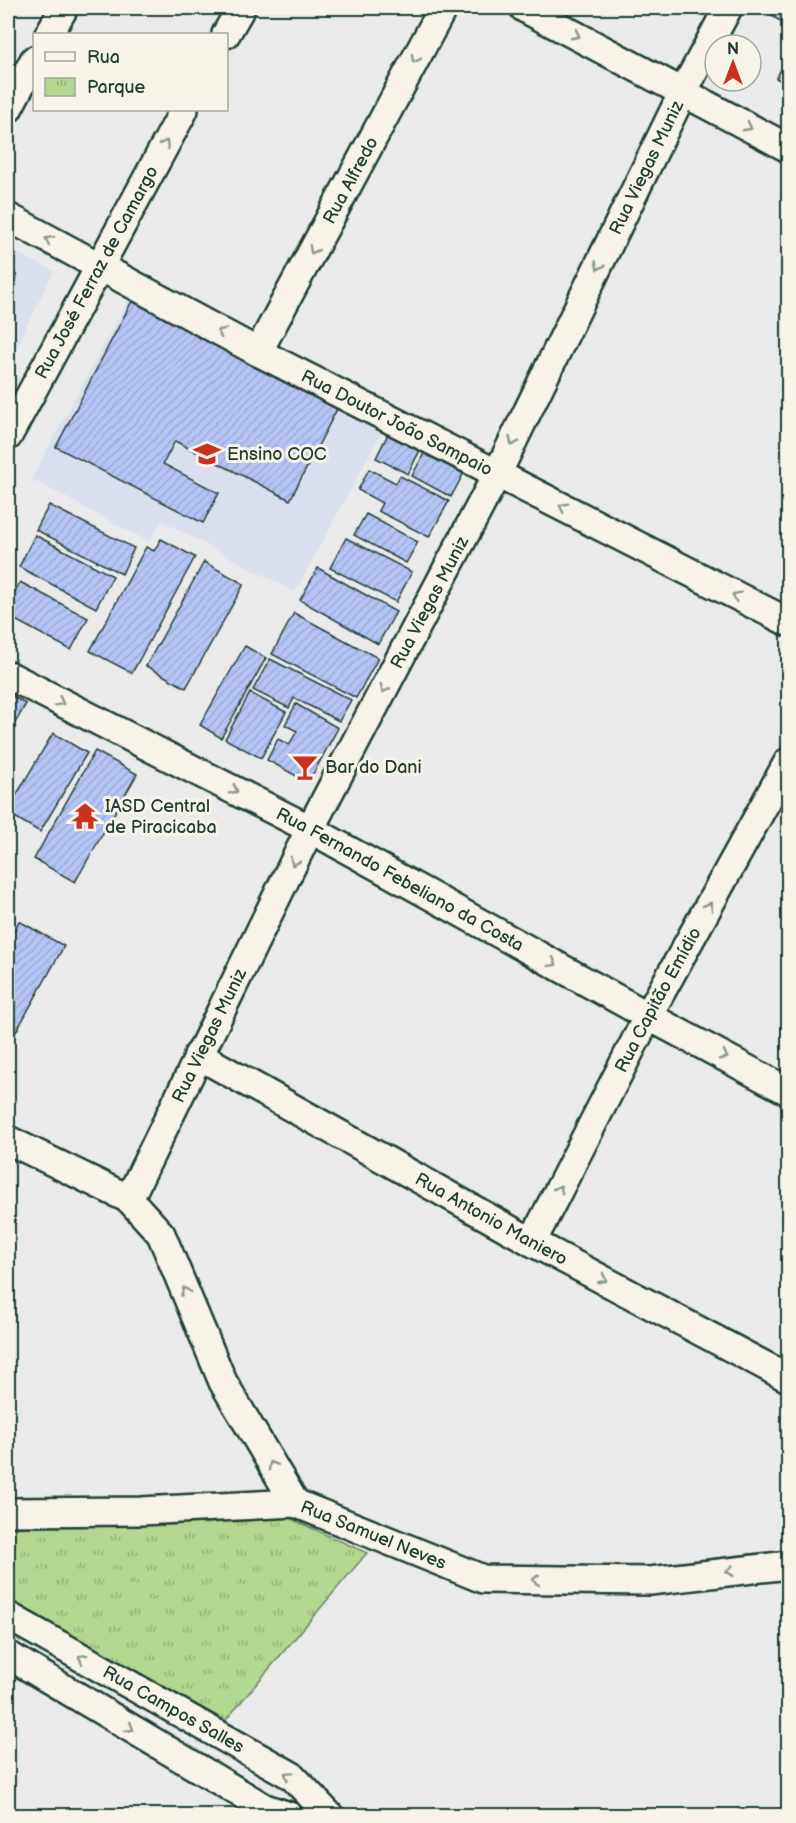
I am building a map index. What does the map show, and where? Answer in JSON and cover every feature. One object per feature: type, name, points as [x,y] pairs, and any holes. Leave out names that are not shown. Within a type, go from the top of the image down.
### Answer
[{"type":"street","points":[[50,33],[64,8]]},
{"type":"street","points":[[227,33],[241,8]]},
{"type":"street","name":"Rua Alfredo","points":[[258,352],[443,8]]},
{"type":"street","points":[[524,8],[789,148]]},
{"type":"street","name":"Rua Viegas Muniz","points":[[129,1199],[310,829],[497,474],[683,92],[728,8]]},
{"type":"street","points":[[8,109],[33,62]]},
{"type":"street","name":"Rua José Ferraz de Camargo","points":[[8,436],[183,111]]},
{"type":"street","name":"Rua Doutor João Sampaio","points":[[8,217],[258,352],[789,622]]},
{"type":"street","name":"Rua Fernando Febeliano da Costa","points":[[8,675],[310,829],[648,1016],[789,1091]]},
{"type":"street","name":"Rua Capitão Emídio","points":[[532,1242],[648,1016],[789,762]]},
{"type":"street","name":"Rua Antonio Maniero","points":[[198,1055],[532,1242],[789,1378]]},
{"type":"street","name":"Rua Samuel Neves","points":[[8,1140],[129,1199],[161,1234],[223,1382],[295,1503],[483,1579],[650,1581],[789,1565]]},
{"type":"street","points":[[8,1512],[141,1511],[295,1503]]},
{"type":"street","name":"Rua Campos Salles","points":[[8,1616],[292,1776],[330,1815]]},
{"type":"street","name":"Rua Campos Salles","points":[[8,1655],[265,1808],[289,1815]]},
{"type":"shaded area","points":[[8,248],[54,271],[8,364]]},
{"type":"shaded area","name":"Ensino COC","points":[[132,294],[383,430],[295,592],[162,521],[149,542],[31,479]]},
{"type":"green space","points":[[287,1517],[367,1553],[225,1721],[8,1601],[8,1528]]},
{"type":"building","points":[[777,8],[788,8],[788,26],[772,16]]},
{"type":"building","points":[[788,57],[788,85],[776,78]]},
{"type":"building","points":[[8,271],[17,275],[8,297]]},
{"type":"building","points":[[132,301],[338,407],[290,500],[175,441],[163,464],[219,493],[203,523],[56,447]]},
{"type":"building","points":[[392,426],[424,442],[408,474],[376,458]]},
{"type":"building","points":[[428,446],[467,467],[451,497],[412,476]]},
{"type":"building","points":[[369,469],[396,483],[400,476],[449,501],[429,537],[378,511],[382,503],[358,490]]},
{"type":"building","points":[[49,505],[134,548],[122,574],[36,530]]},
{"type":"building","points":[[366,514],[418,542],[406,563],[354,535]]},
{"type":"building","points":[[35,535],[113,576],[96,608],[19,567]]},
{"type":"building","points":[[346,538],[412,572],[396,602],[330,568]]},
{"type":"building","points":[[161,539],[195,557],[132,673],[90,651],[146,547],[154,551]]},
{"type":"building","points":[[204,562],[244,584],[186,688],[146,666]]},
{"type":"building","points":[[318,568],[396,612],[378,644],[300,600]]},
{"type":"building","points":[[20,582],[88,618],[71,650],[8,616],[8,606]]},
{"type":"building","points":[[294,613],[378,658],[356,698],[272,654]]},
{"type":"building","points":[[245,646],[266,658],[221,738],[200,725]]},
{"type":"building","points":[[270,659],[351,700],[339,721],[294,698],[289,708],[253,690]]},
{"type":"building","points":[[250,693],[286,712],[261,758],[225,739]]},
{"type":"building","points":[[8,694],[26,704],[8,735]]},
{"type":"building","points":[[296,704],[338,728],[313,774],[302,779],[267,760],[278,739],[289,745],[297,731],[285,725]]},
{"type":"building","points":[[53,733],[87,753],[40,832],[8,813],[8,809]]},
{"type":"building","name":"IASD Central de Piracicaba","points":[[95,751],[137,774],[75,882],[34,859]]},
{"type":"building","points":[[19,921],[64,946],[8,1046],[8,942]]},
{"type":"place","name":"Ensino COC","points":[[207,454]]},
{"type":"place","name":"Bar do Dani","points":[[305,767]]},
{"type":"place","name":"IASD Central de Piracicaba","points":[[85,816]]}]
